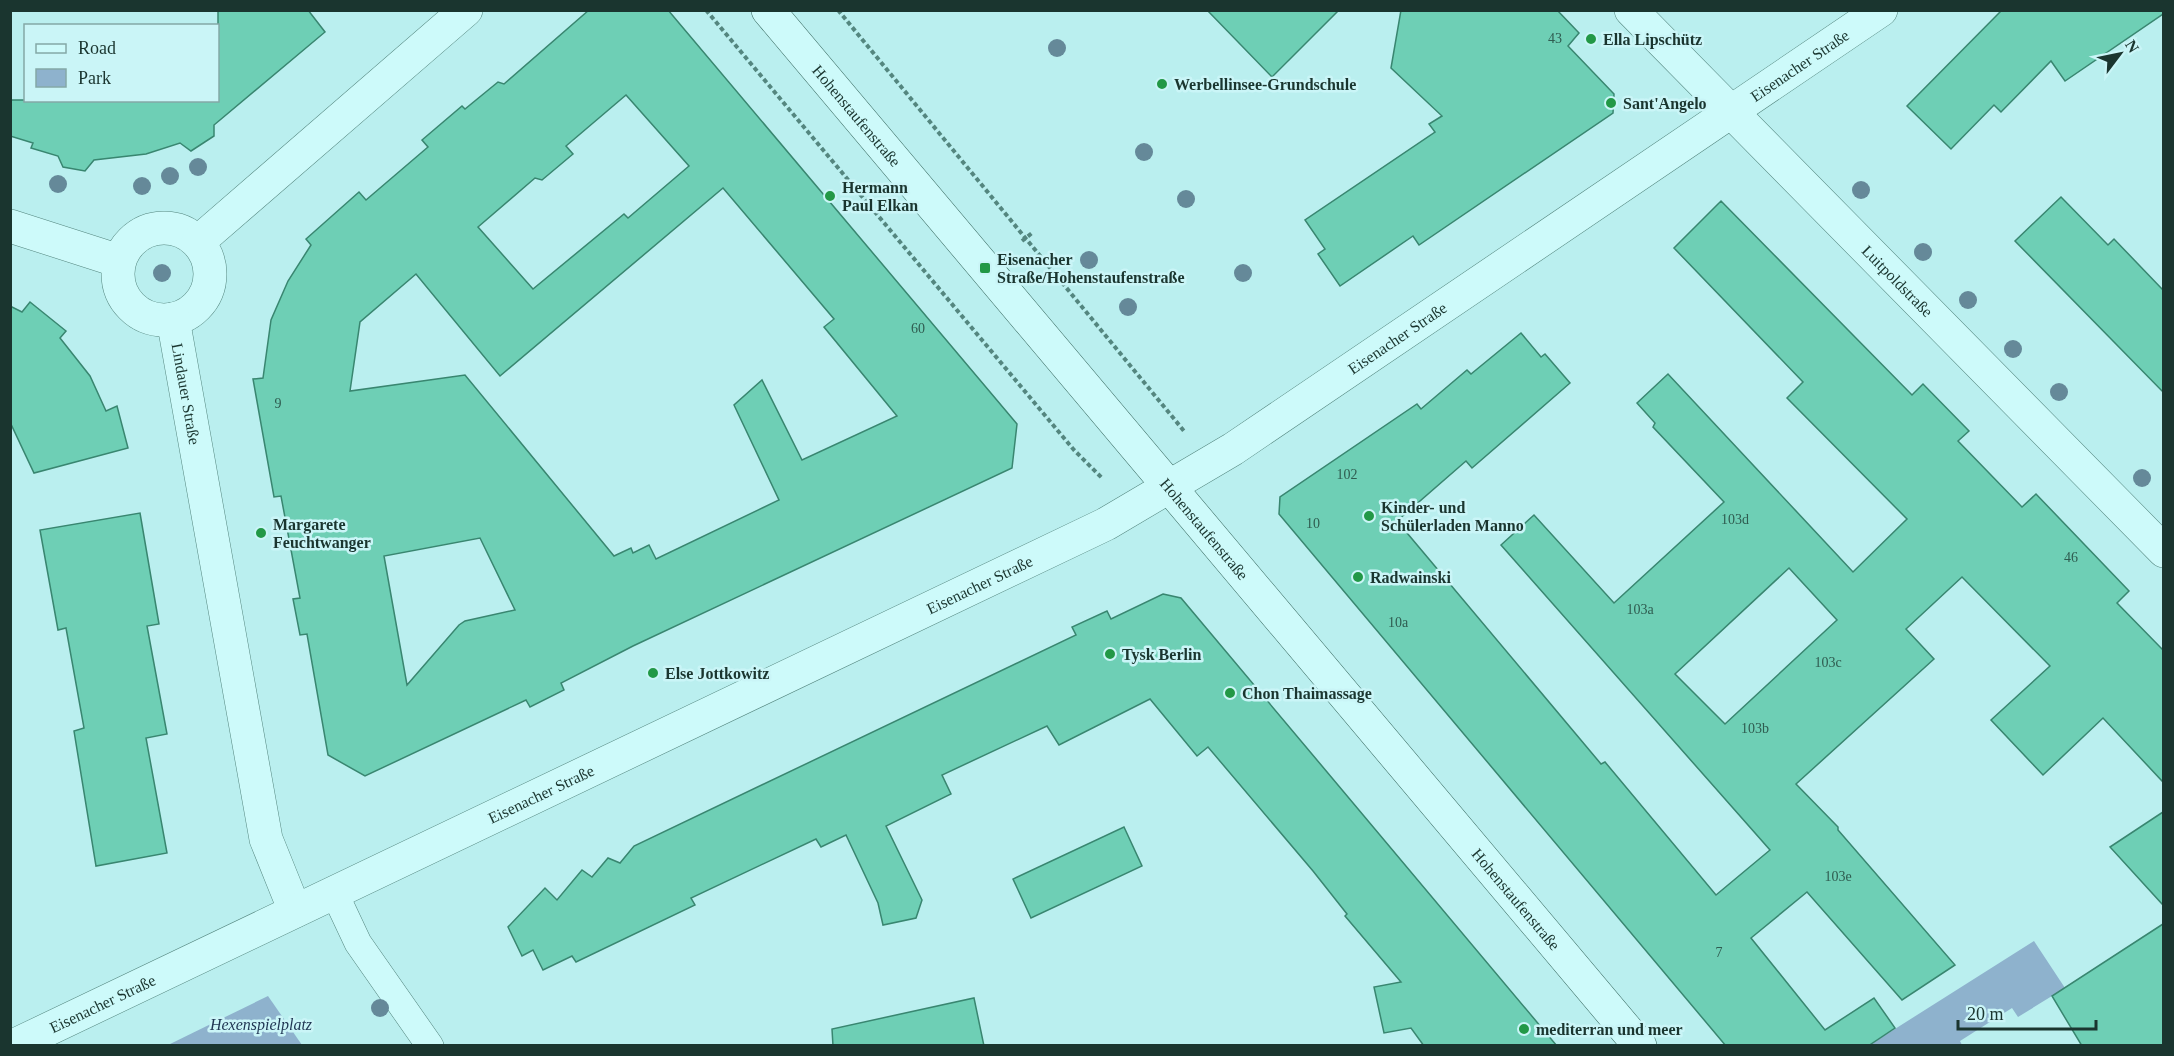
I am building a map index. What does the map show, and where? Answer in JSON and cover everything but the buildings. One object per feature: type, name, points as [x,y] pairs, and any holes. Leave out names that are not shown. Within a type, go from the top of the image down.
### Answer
[{"type":"street","points":[[198,242],[466,10]]},
{"type":"street","name":"Hohenstaufenstraße","points":[[768,10],[1640,1046]]},
{"type":"street","name":"Luitpoldstraße","points":[[1631,10],[2163,551]]},
{"type":"street","name":"Eisenacher Straße","points":[[13,1046],[1086,534],[1170,487],[1240,444],[1881,10]]},
{"type":"street","points":[[10,226],[119,261]]},
{"type":"street","points":[[160,228],[187,233],[198,242],[210,267],[205,294],[186,314],[173,319],[157,319],[142,315],[130,305],[122,292],[118,276],[119,261],[125,248],[134,238],[160,228]]},
{"type":"street","name":"Lindauer Straße","points":[[173,319],[266,839],[295,911]]},
{"type":"lane","points":[[334,892],[358,943],[430,1046]]},
{"type":"path","points":[[706,10],[1074,450]]},
{"type":"path","points":[[838,10],[1160,399]]},
{"type":"path","points":[[1022,241],[1032,232]]},
{"type":"green space","points":[[2034,941],[2065,988],[2018,1017],[2012,1008],[1960,1041],[1962,1045],[1868,1046]]},
{"type":"green space","name":"Hexenspielplatz","points":[[268,996],[302,1045],[168,1045]]},
{"type":"place","name":"Ella Lipschütz","points":[[1591,39]]},
{"type":"place","name":"Werbellinsee-Grundschule","points":[[1162,84]]},
{"type":"place","name":"Sant'Angelo","points":[[1611,103]]},
{"type":"place","name":"Hermann Paul Elkan","points":[[830,196]]},
{"type":"place","name":"Eisenacher Straße/Hohenstaufenstraße","points":[[985,268]]},
{"type":"place","name":"Kinder- und Schülerladen Manno","points":[[1369,516]]},
{"type":"place","name":"Margarete Feuchtwanger","points":[[261,533]]},
{"type":"place","name":"Radwainski","points":[[1358,577]]},
{"type":"place","name":"Tysk Berlin","points":[[1110,654]]},
{"type":"place","name":"Else Jottkowitz","points":[[653,673]]},
{"type":"place","name":"Chon Thaimassage","points":[[1230,693]]},
{"type":"place","name":"mediterran und meer","points":[[1524,1029]]}]
